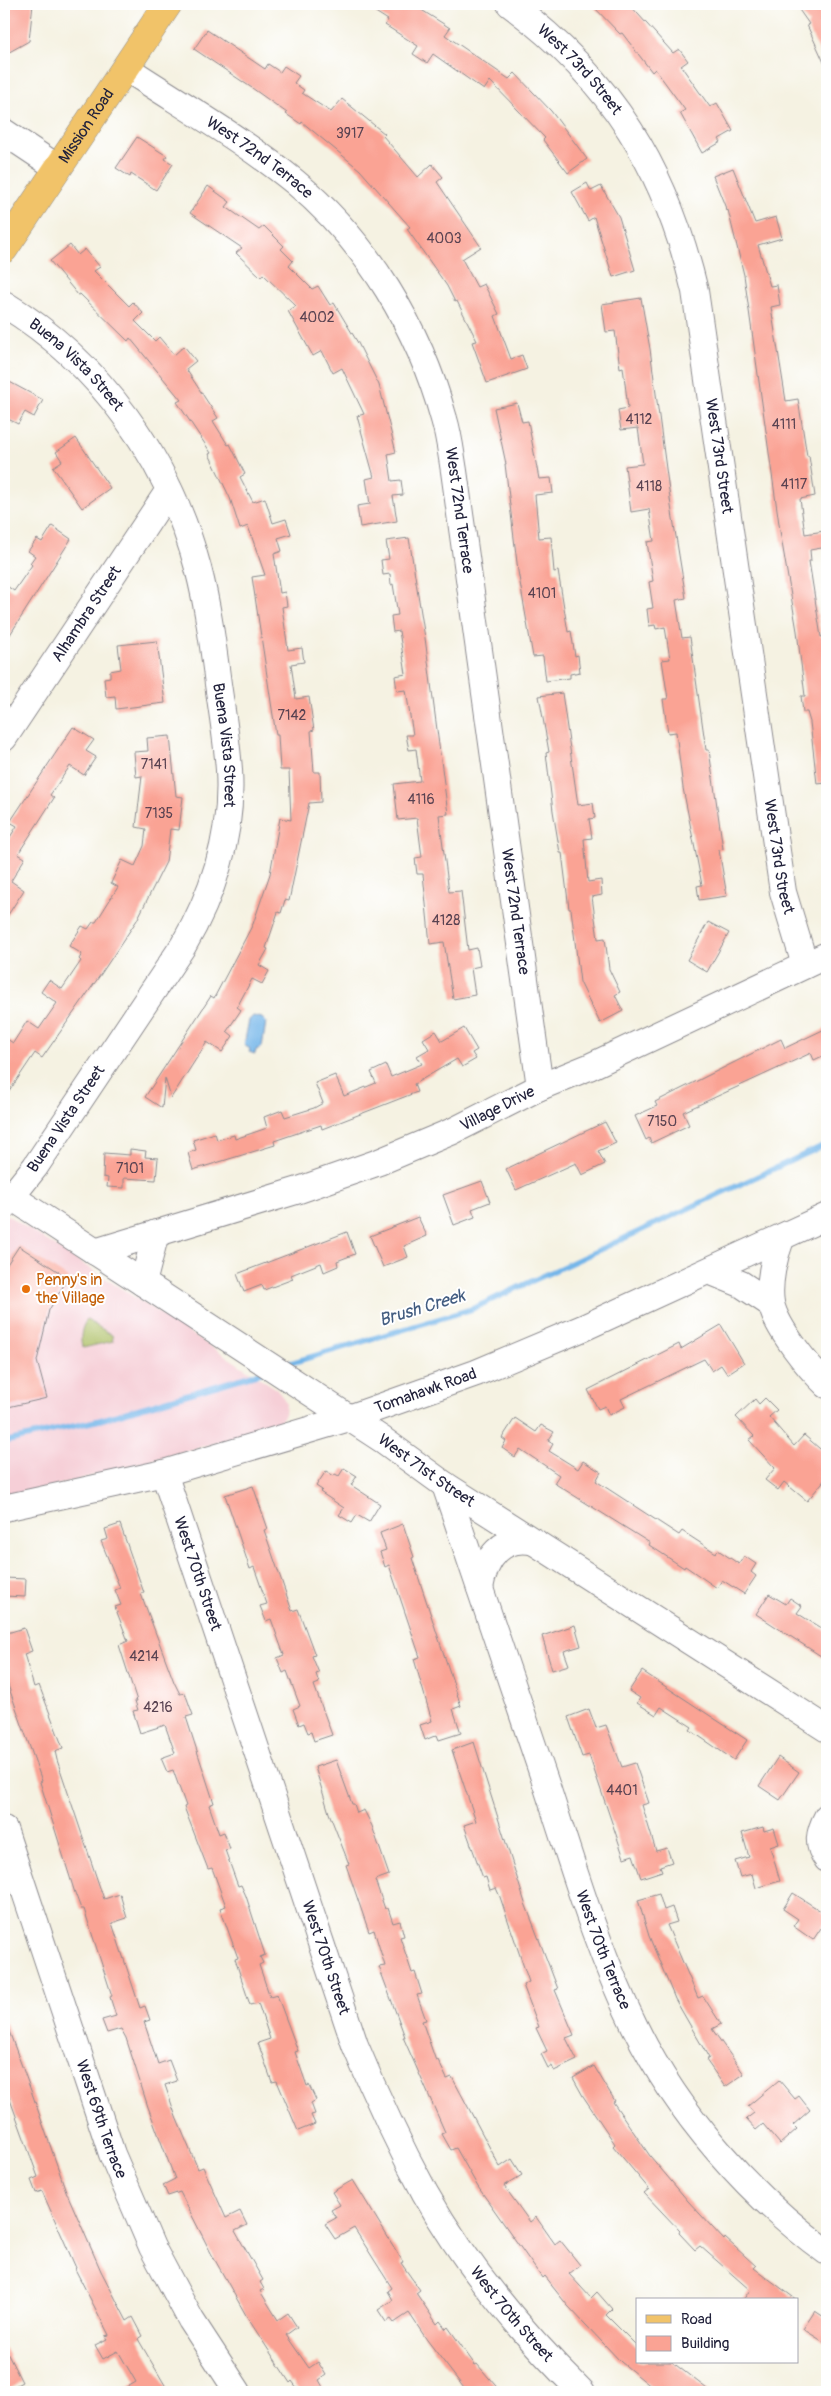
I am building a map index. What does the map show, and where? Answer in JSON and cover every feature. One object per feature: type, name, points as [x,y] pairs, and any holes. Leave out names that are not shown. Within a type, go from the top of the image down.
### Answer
[{"type":"main road","name":"Mission Road","points":[[4,249],[168,4]]},
{"type":"street","name":"West 73rd Street","points":[[510,4],[551,36],[598,85],[619,113],[653,168],[666,196],[686,252],[695,292],[783,892],[816,960]]},
{"type":"street","name":"West 72nd Terrace","points":[[126,68],[258,154],[296,183],[333,218],[372,266],[407,321],[428,368],[444,420],[454,470],[540,1087]]},
{"type":"street","points":[[4,132],[58,168]]},
{"type":"street","name":"Buena Vista Street","points":[[4,304],[24,316],[64,348],[101,386],[149,450],[169,490],[181,515],[198,567],[204,594],[229,769],[227,834],[221,862],[200,917],[183,946],[35,1167],[6,1199]]},
{"type":"street","name":"Alhambra Street","points":[[4,738],[169,490]]},
{"type":"street","name":"Village Drive","points":[[95,1252],[289,1193],[379,1162],[454,1131],[540,1087],[589,1068],[816,960]]},
{"type":"street","name":"West 71st Street","points":[[6,1199],[95,1252],[349,1418],[445,1485],[827,1728]]},
{"type":"street","name":"Tomahawk Road","points":[[4,1508],[164,1473],[349,1418],[476,1374],[781,1239],[827,1216]]},
{"type":"street","points":[[143,1283],[156,1233]]},
{"type":"street","points":[[781,1239],[774,1255],[771,1304],[788,1338],[827,1386]]},
{"type":"street","points":[[709,1271],[734,1281],[771,1304]]},
{"type":"street","name":"West 70th Street","points":[[164,1473],[352,2036],[380,2105],[426,2194],[474,2268],[506,2310],[550,2360],[582,2392]]},
{"type":"street","name":"West 70th Terrace","points":[[445,1485],[600,1946],[635,2028],[690,2116],[738,2174],[827,2252]]},
{"type":"street","points":[[480,1588],[488,1562],[503,1546],[515,1540],[535,1542]]},
{"type":"street","points":[[827,1817],[819,1838],[822,1851],[827,1859]]},
{"type":"street","name":"West 69th Terrace","points":[[4,1829],[112,2154],[152,2246],[191,2320],[238,2392]]},
{"type":"shaded area","points":[[4,1213],[277,1389],[286,1402],[285,1414],[276,1427],[35,1491],[4,1497]]},
{"type":"green space","points":[[87,1320],[112,1335],[113,1341],[83,1348],[81,1334]]},
{"type":"water","points":[[253,1016],[262,1018],[266,1022],[262,1047],[256,1050],[255,1054],[249,1052],[250,1049],[244,1045],[249,1020]]},
{"type":"building","points":[[4,4],[33,4],[29,41],[4,55]]},
{"type":"building","points":[[363,4],[412,4],[450,28],[445,35],[509,79],[515,73],[551,111],[587,159],[568,173],[543,140],[545,138],[490,81],[484,90],[433,54],[427,63],[413,54],[418,46],[385,25],[388,20]]},
{"type":"building","points":[[591,4],[629,4],[673,53],[679,49],[688,61],[681,66],[710,107],[717,103],[733,131],[719,139],[721,142],[702,153],[680,113],[685,110],[655,69],[652,72],[622,33],[620,34]]},
{"type":"building","points":[[795,4],[827,4],[827,14],[821,18],[827,28],[827,69],[807,25],[809,24]]},
{"type":"building","points":[[207,30],[265,69],[268,64],[280,72],[284,66],[299,76],[294,83],[304,90],[302,93],[331,112],[342,99],[385,134],[383,136],[418,177],[432,164],[443,177],[437,182],[481,247],[462,259],[477,287],[484,284],[499,314],[495,316],[511,359],[522,355],[527,369],[487,383],[472,342],[477,341],[457,301],[455,302],[447,286],[407,229],[410,227],[360,170],[302,122],[301,124],[286,114],[252,88],[194,49]]},
{"type":"building","points":[[137,137],[167,156],[165,159],[173,164],[156,190],[131,174],[130,177],[116,168]]},
{"type":"building","points":[[733,168],[755,223],[776,217],[782,238],[758,245],[770,286],[777,285],[780,305],[771,307],[786,401],[798,399],[807,456],[809,456],[815,496],[800,499],[805,534],[824,531],[827,547],[810,550],[811,561],[809,561],[821,637],[825,636],[827,656],[827,783],[817,784],[810,722],[807,712],[803,712],[801,696],[805,696],[797,631],[780,531],[744,275],[728,210],[713,176]]},
{"type":"building","points":[[587,183],[591,191],[601,186],[619,217],[635,270],[613,277],[594,217],[588,221],[572,192]]},
{"type":"building","points":[[208,186],[230,202],[226,207],[259,230],[264,226],[284,246],[281,249],[293,261],[289,266],[312,289],[318,286],[330,305],[334,303],[358,343],[379,385],[396,452],[388,454],[392,481],[401,480],[403,495],[393,496],[397,521],[360,527],[357,506],[370,504],[366,479],[374,477],[357,416],[364,414],[342,368],[333,373],[322,351],[313,356],[288,311],[296,306],[263,274],[261,277],[236,253],[242,248],[190,213]]},
{"type":"building","points":[[70,245],[78,255],[85,249],[100,267],[94,271],[129,306],[133,302],[143,313],[135,321],[155,341],[159,337],[174,355],[184,346],[196,361],[186,369],[218,418],[213,421],[228,445],[230,444],[245,474],[240,477],[253,502],[265,498],[273,523],[286,519],[291,534],[278,538],[282,551],[274,554],[280,593],[285,592],[287,606],[282,607],[288,650],[302,648],[304,662],[291,664],[296,699],[309,697],[314,730],[311,731],[314,772],[320,772],[321,802],[309,803],[289,901],[285,900],[281,913],[278,912],[266,948],[268,949],[259,965],[269,971],[262,984],[252,979],[237,1007],[241,1010],[227,1031],[233,1036],[222,1052],[207,1042],[171,1098],[165,1078],[162,1108],[145,1097],[211,996],[214,998],[253,924],[270,874],[280,818],[291,820],[289,770],[280,770],[278,735],[276,735],[252,577],[265,575],[248,526],[240,529],[230,498],[209,454],[211,453],[177,402],[181,400],[130,338],[128,341],[80,294],[78,295],[50,261]]},
{"type":"building","points":[[641,298],[686,598],[676,600],[682,638],[690,637],[706,750],[709,750],[723,849],[719,850],[727,896],[699,900],[697,886],[702,885],[683,788],[676,732],[668,733],[663,699],[668,699],[662,660],[670,659],[665,627],[656,629],[655,625],[649,626],[647,609],[653,608],[649,582],[653,581],[647,542],[654,541],[649,509],[631,512],[625,466],[643,464],[638,428],[621,430],[618,410],[628,408],[623,367],[620,368],[615,331],[606,332],[602,304]]},
{"type":"building","points":[[4,379],[43,400],[34,417],[25,412],[18,424],[4,417]]},
{"type":"building","points":[[517,403],[522,422],[528,421],[539,479],[551,478],[553,493],[535,495],[539,538],[551,537],[554,572],[558,571],[568,632],[571,631],[575,656],[578,655],[580,672],[570,674],[570,678],[546,681],[543,656],[533,657],[518,571],[506,464],[494,408]]},
{"type":"building","points":[[76,438],[110,488],[82,508],[53,467],[62,461],[56,452]]},
{"type":"building","points":[[52,526],[71,539],[4,644],[4,584],[14,591],[32,565],[30,563],[35,556],[28,551],[37,539],[42,542]]},
{"type":"building","points":[[409,538],[425,638],[448,814],[439,815],[449,892],[461,891],[468,950],[477,948],[480,966],[471,968],[475,995],[453,999],[444,942],[430,944],[423,874],[417,874],[415,858],[422,857],[417,818],[398,820],[394,784],[420,781],[416,749],[409,750],[406,735],[413,735],[406,690],[397,691],[395,676],[406,674],[399,631],[393,632],[391,616],[398,615],[393,584],[391,585],[390,574],[383,575],[381,560],[389,559],[386,541]]},
{"type":"building","points":[[157,641],[165,703],[116,709],[115,696],[106,697],[104,678],[110,677],[110,671],[121,669],[118,645]]},
{"type":"building","points":[[562,693],[578,805],[593,803],[595,818],[589,819],[592,838],[584,839],[588,882],[601,880],[602,895],[592,897],[598,939],[605,938],[609,969],[620,992],[615,995],[623,1011],[600,1023],[580,982],[571,909],[569,909],[562,853],[560,853],[553,811],[546,753],[549,752],[539,696]]},
{"type":"building","points":[[73,727],[94,740],[86,751],[96,757],[84,775],[70,766],[50,795],[54,798],[18,854],[25,858],[11,881],[24,890],[4,921],[4,844],[17,826],[10,822]]},
{"type":"building","points":[[170,736],[176,796],[183,797],[179,830],[170,829],[166,862],[137,920],[101,974],[42,1058],[35,1053],[4,1099],[4,1037],[13,1043],[27,1021],[39,1029],[57,1003],[41,992],[49,980],[62,989],[81,961],[79,959],[82,954],[69,946],[82,926],[88,929],[93,922],[96,922],[118,887],[111,883],[122,860],[135,866],[144,846],[146,829],[136,827],[142,776],[136,777],[134,752],[148,751],[147,738]]},
{"type":"building","points":[[708,922],[729,933],[707,972],[687,960]]},
{"type":"building","points":[[464,1028],[477,1050],[472,1053],[476,1059],[462,1067],[457,1059],[414,1084],[417,1092],[322,1129],[321,1125],[274,1141],[275,1145],[193,1170],[188,1153],[196,1150],[193,1140],[215,1133],[217,1140],[234,1135],[235,1139],[267,1128],[264,1117],[282,1110],[285,1117],[314,1108],[323,1103],[315,1083],[335,1075],[344,1096],[376,1083],[371,1072],[386,1065],[391,1077],[422,1064],[417,1056],[429,1049],[423,1039],[436,1031],[442,1041]]},
{"type":"building","points":[[827,1028],[827,1054],[814,1060],[811,1053],[683,1112],[689,1125],[651,1143],[649,1138],[646,1140],[635,1116],[657,1106],[655,1102],[781,1039],[785,1048]]},
{"type":"building","points":[[605,1122],[616,1143],[598,1151],[605,1164],[582,1175],[576,1163],[516,1190],[506,1169]]},
{"type":"building","points":[[130,1149],[146,1151],[145,1157],[158,1158],[156,1180],[124,1178],[124,1188],[107,1187],[108,1178],[103,1177],[104,1153],[130,1155]]},
{"type":"building","points":[[482,1181],[490,1202],[472,1209],[475,1217],[454,1225],[443,1195]]},
{"type":"building","points":[[418,1217],[427,1236],[404,1246],[408,1257],[383,1267],[370,1236]]},
{"type":"building","points":[[347,1232],[355,1254],[337,1261],[338,1266],[324,1272],[321,1263],[291,1275],[293,1279],[264,1290],[262,1285],[244,1292],[237,1274]]},
{"type":"building","points":[[19,1246],[68,1278],[49,1310],[37,1361],[47,1398],[4,1408],[4,1269]]},
{"type":"building","points":[[721,1325],[744,1363],[727,1374],[721,1365],[712,1371],[704,1359],[621,1399],[625,1407],[609,1415],[605,1406],[598,1409],[588,1390],[679,1344],[681,1349]]},
{"type":"building","points":[[765,1398],[777,1410],[769,1417],[794,1446],[804,1435],[827,1455],[827,1477],[807,1501],[784,1482],[778,1490],[765,1480],[775,1468],[749,1440],[754,1436],[736,1417],[755,1399],[759,1404]]},
{"type":"building","points":[[515,1418],[536,1432],[541,1425],[554,1432],[548,1441],[553,1444],[549,1451],[578,1469],[583,1461],[601,1472],[596,1481],[679,1535],[682,1531],[716,1553],[718,1550],[739,1564],[744,1556],[756,1564],[751,1572],[756,1576],[744,1594],[722,1580],[717,1588],[649,1545],[650,1543],[554,1483],[559,1475],[520,1449],[515,1457],[502,1448],[506,1441],[502,1438]]},
{"type":"building","points":[[344,1468],[357,1476],[351,1485],[380,1504],[369,1522],[357,1515],[352,1523],[339,1515],[344,1508],[320,1492],[322,1490],[316,1486],[326,1471],[334,1476],[335,1474],[339,1476]]},
{"type":"building","points":[[253,1486],[268,1529],[264,1530],[292,1611],[298,1609],[315,1655],[312,1656],[319,1673],[316,1674],[319,1683],[314,1685],[332,1735],[314,1741],[311,1732],[308,1733],[304,1723],[299,1725],[293,1709],[300,1706],[287,1671],[283,1673],[277,1658],[284,1655],[271,1619],[266,1621],[260,1606],[267,1604],[254,1567],[250,1569],[225,1495]]},
{"type":"building","points":[[120,1524],[144,1593],[141,1594],[174,1682],[180,1694],[185,1693],[193,1715],[186,1717],[214,1803],[209,1805],[219,1834],[224,1832],[230,1849],[225,1850],[238,1886],[241,1885],[246,1896],[265,1955],[260,1957],[263,1963],[259,1965],[270,1997],[277,1995],[298,2051],[295,2052],[307,2086],[309,2085],[316,2100],[311,2103],[315,2114],[311,2115],[315,2124],[298,2131],[277,2081],[272,2082],[258,2043],[270,2039],[258,2003],[250,2005],[235,1959],[238,1958],[220,1908],[226,1906],[212,1868],[208,1869],[184,1807],[186,1806],[173,1770],[167,1772],[161,1758],[175,1753],[165,1725],[140,1733],[133,1711],[138,1710],[135,1701],[137,1701],[119,1645],[128,1641],[115,1607],[121,1605],[115,1590],[120,1588],[101,1541],[108,1539],[105,1529]]},
{"type":"building","points":[[403,1524],[414,1557],[412,1558],[461,1706],[453,1709],[461,1733],[439,1740],[437,1735],[425,1740],[420,1725],[432,1721],[414,1659],[420,1657],[389,1565],[385,1567],[380,1552],[386,1550],[380,1533]]},
{"type":"building","points":[[4,1578],[26,1579],[25,1597],[4,1596]]},
{"type":"building","points":[[769,1594],[786,1604],[790,1598],[802,1606],[797,1613],[827,1632],[827,1660],[756,1614]]},
{"type":"building","points":[[575,1625],[581,1646],[564,1651],[569,1665],[552,1670],[542,1636]]},
{"type":"building","points":[[24,1628],[32,1651],[24,1654],[34,1687],[39,1685],[63,1748],[55,1751],[57,1760],[104,1899],[120,1894],[127,1918],[112,1923],[140,2008],[145,2006],[150,2020],[144,2022],[158,2064],[169,2060],[177,2081],[165,2085],[176,2117],[198,2169],[203,2167],[226,2218],[240,2211],[247,2225],[235,2231],[263,2280],[260,2282],[264,2289],[260,2291],[278,2320],[288,2313],[297,2327],[286,2335],[309,2368],[318,2362],[326,2375],[319,2380],[323,2387],[315,2392],[300,2392],[292,2381],[290,2383],[247,2317],[180,2192],[168,2196],[163,2185],[175,2179],[148,2107],[126,2038],[121,2029],[107,2033],[102,2020],[116,2016],[110,1997],[112,1996],[84,1909],[81,1909],[74,1890],[40,1782],[42,1781],[4,1674],[4,1634]]},
{"type":"building","points":[[642,1671],[747,1740],[734,1760],[690,1730],[692,1727],[661,1707],[656,1715],[637,1703],[640,1698],[629,1691]]},
{"type":"building","points":[[589,1709],[596,1728],[606,1725],[622,1767],[635,1763],[649,1803],[642,1805],[656,1851],[667,1848],[672,1862],[660,1866],[662,1871],[641,1878],[633,1855],[624,1858],[589,1755],[582,1757],[568,1717]]},
{"type":"building","points":[[474,1742],[525,1903],[558,1989],[555,1990],[574,2035],[566,2038],[577,2060],[554,2071],[552,2066],[548,2068],[541,2054],[547,2051],[536,2028],[539,2027],[523,1985],[529,1982],[500,1897],[496,1888],[490,1890],[486,1877],[483,1878],[464,1825],[476,1821],[452,1750]]},
{"type":"building","points":[[778,1757],[799,1772],[780,1800],[759,1786]]},
{"type":"building","points":[[336,1760],[352,1804],[354,1804],[357,1813],[364,1810],[372,1826],[389,1875],[375,1880],[385,1909],[388,1908],[393,1923],[400,1921],[404,1936],[400,1937],[412,1973],[415,1972],[422,1994],[417,1995],[426,2020],[422,2021],[436,2061],[438,2060],[447,2079],[452,2077],[500,2167],[512,2159],[522,2175],[504,2186],[530,2222],[536,2217],[555,2244],[560,2240],[580,2265],[569,2274],[591,2298],[597,2292],[612,2309],[606,2315],[636,2345],[636,2364],[675,2364],[711,2392],[658,2392],[621,2362],[568,2306],[544,2276],[542,2278],[478,2187],[456,2148],[451,2150],[442,2134],[445,2132],[403,2037],[405,2037],[379,1967],[385,1966],[374,1930],[369,1932],[346,1865],[349,1864],[329,1813],[315,1767]]},
{"type":"building","points":[[763,1827],[764,1831],[774,1828],[779,1844],[770,1847],[780,1881],[756,1888],[752,1874],[740,1877],[735,1861],[749,1857],[742,1833]]},
{"type":"building","points":[[793,1893],[827,1915],[827,1919],[813,1940],[793,1926],[798,1919],[783,1909]]},
{"type":"building","points":[[659,1894],[664,1910],[672,1907],[677,1922],[667,1925],[698,1998],[703,1996],[721,2024],[712,2029],[744,2074],[725,2087],[706,2060],[709,2058],[675,1999],[649,1936],[638,1900]]},
{"type":"building","points":[[4,2023],[6,2023],[33,2096],[66,2191],[101,2271],[127,2321],[133,2317],[143,2336],[138,2339],[169,2392],[119,2392],[136,2382],[118,2351],[103,2359],[95,2345],[107,2339],[105,2336],[109,2335],[75,2269],[42,2191],[36,2193],[31,2180],[38,2177],[4,2083]]},
{"type":"building","points":[[594,2066],[615,2101],[613,2102],[650,2156],[688,2201],[724,2240],[725,2238],[756,2266],[754,2268],[794,2298],[744,2298],[750,2290],[700,2246],[695,2250],[644,2193],[649,2189],[613,2146],[615,2144],[573,2078]]},
{"type":"building","points":[[779,2080],[795,2099],[799,2096],[810,2110],[793,2125],[797,2129],[780,2144],[763,2124],[756,2130],[746,2119],[754,2113],[748,2106]]},
{"type":"building","points":[[353,2180],[403,2262],[401,2263],[420,2290],[416,2293],[437,2324],[440,2321],[446,2329],[448,2327],[475,2365],[477,2364],[501,2392],[467,2392],[409,2313],[394,2323],[391,2319],[386,2322],[378,2310],[393,2300],[388,2291],[392,2288],[354,2228],[335,2239],[325,2224],[336,2218],[331,2210],[340,2205],[332,2192]]},
{"type":"building","points":[[815,2311],[827,2319],[827,2344],[803,2329]]},
{"type":"building","points":[[4,2347],[22,2382],[4,2392]]},
{"type":"waterway","name":"Brush Creek","points":[[284,1365],[472,1309],[827,1144]]},
{"type":"waterway","name":"Brush Creek","points":[[4,1442],[100,1420],[263,1372]]},
{"type":"place","name":"Penny's in the Village","points":[[26,1289]]}]
